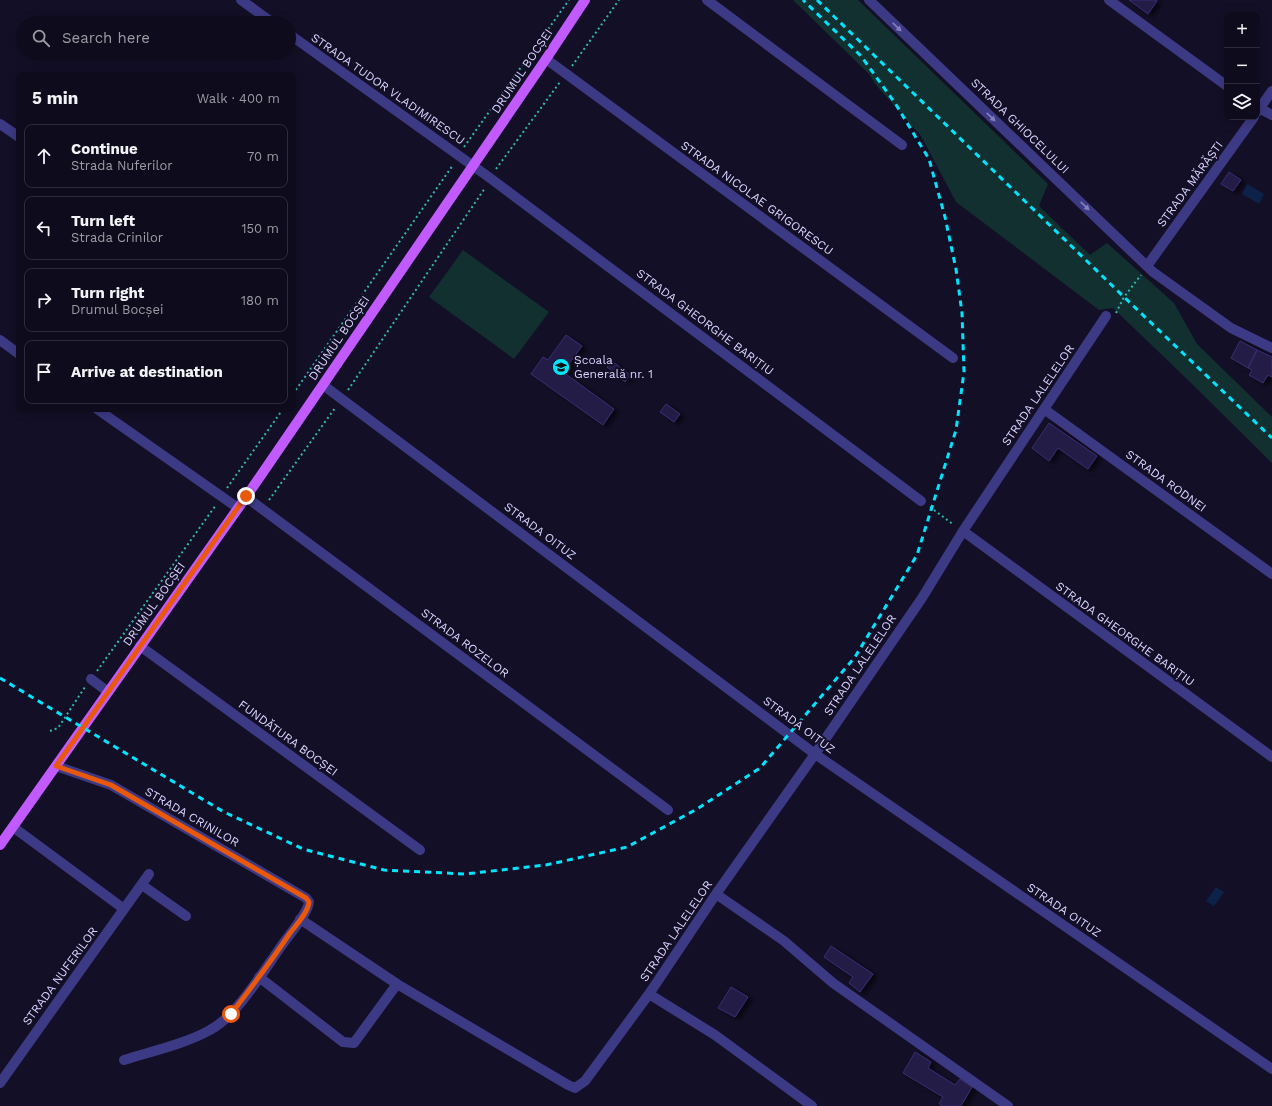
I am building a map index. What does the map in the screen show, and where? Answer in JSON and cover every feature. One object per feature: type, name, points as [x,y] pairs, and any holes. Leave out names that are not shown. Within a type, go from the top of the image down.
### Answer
[{"type":"main road","name":"DRUMUL BOCȘEI","points":[[0,845],[238,508],[585,0]]},
{"type":"street","points":[[241,0],[263,16]]},
{"type":"street","points":[[707,0],[902,145]]},
{"type":"street","name":"STRADA GHIOCELULUI","points":[[869,0],[1150,269],[1231,328],[1272,348]]},
{"type":"street","points":[[1109,0],[1224,84]]},
{"type":"street","name":"STRADA TUDOR VLADIMIRESCU","points":[[296,39],[473,165]]},
{"type":"street","name":"STRADA NICOLAE GRIGORESCU","points":[[546,59],[953,358]]},
{"type":"street","name":"STRADA MĂRĂȘTI","points":[[1260,107],[1272,91]]},
{"type":"street","points":[[1260,112],[1272,115]]},
{"type":"street","name":"STRADA MĂRĂȘTI","points":[[1150,269],[1251,120]]},
{"type":"street","points":[[0,124],[16,135]]},
{"type":"street","name":"STRADA GHEORGHE BARIȚIU","points":[[473,165],[920,501]]},
{"type":"street","name":"STRADA LALELELOR","points":[[397,984],[568,1085],[576,1088],[585,1081],[649,994],[716,894],[815,754],[922,598],[963,531],[1106,316]]},
{"type":"street","points":[[0,340],[16,352]]},
{"type":"street","name":"STRADA OITUZ","points":[[323,385],[815,754],[1272,1069]]},
{"type":"street","name":"STRADA RODNEI","points":[[1044,410],[1272,574]]},
{"type":"street","points":[[101,412],[238,508]]},
{"type":"street","name":"STRADA ROZELOR","points":[[246,496],[668,810]]},
{"type":"street","name":"STRADA GHEORGHE BARIȚIU","points":[[963,531],[1272,757]]},
{"type":"street","name":"FUNDĂTURA BOCȘEI","points":[[140,646],[420,850]]},
{"type":"street","points":[[91,679],[108,692]]},
{"type":"street","name":"STRADA CRINILOR","points":[[56,766],[111,785],[306,898],[309,902],[309,906],[300,919]]},
{"type":"street","points":[[13,827],[124,909]]},
{"type":"street","name":"STRADA NUFERILOR","points":[[0,1083],[149,874]]},
{"type":"street","points":[[142,885],[186,916]]},
{"type":"street","points":[[716,894],[784,941],[833,983],[1008,1106]]},
{"type":"street","points":[[124,1060],[189,1039],[211,1030],[231,1014],[300,919],[397,984],[354,1043],[343,1042],[259,977]]},
{"type":"street","points":[[649,994],[715,1036],[812,1106]]},
{"type":"path","points":[[462,150],[569,0]]},
{"type":"path","points":[[572,66],[619,0]]},
{"type":"path","points":[[496,169],[561,82]]},
{"type":"path","points":[[296,390],[452,166]]},
{"type":"path","points":[[263,509],[342,399],[484,190]]},
{"type":"path","points":[[1106,316],[1113,321],[1124,297],[1150,269]]},
{"type":"path","points":[[238,473],[280,412]]},
{"type":"path","points":[[920,501],[963,531]]},
{"type":"path","points":[[50,731],[58,728],[91,679],[215,506]]},
{"type":"green space","points":[[793,0],[858,0],[1048,184],[1039,206],[1090,255],[1107,243],[1174,303],[1197,344],[1272,417],[1272,463],[1113,308],[1099,310],[956,202],[921,136],[876,85],[869,74]]},
{"type":"green space","points":[[463,250],[549,312],[514,359],[429,297]]},
{"type":"water","points":[[1247,184],[1264,194],[1259,204],[1242,194]]},
{"type":"water","points":[[1216,887],[1224,892],[1214,906],[1206,901]]},
{"type":"building","points":[[1129,0],[1156,0],[1157,1],[1148,14]]},
{"type":"building","points":[[1229,172],[1241,180],[1233,191],[1221,184]]},
{"type":"building","points":[[566,335],[582,346],[563,372],[614,409],[603,425],[531,374],[543,357],[548,360]]},
{"type":"building","points":[[1240,341],[1257,350],[1248,368],[1231,358]]},
{"type":"building","points":[[1257,350],[1272,357],[1272,377],[1268,375],[1263,383],[1249,375],[1252,370],[1248,368]]},
{"type":"building","points":[[612,361],[630,375],[625,382],[607,367]]},
{"type":"building","points":[[666,404],[680,414],[674,422],[660,412]]},
{"type":"building","points":[[1049,423],[1097,456],[1088,469],[1058,448],[1049,461],[1032,448]]},
{"type":"building","points":[[831,946],[873,974],[860,992],[849,983],[853,977],[824,957]]},
{"type":"building","points":[[731,987],[748,997],[735,1017],[718,1008]]},
{"type":"building","points":[[915,1052],[931,1062],[928,1068],[955,1085],[960,1079],[972,1087],[961,1106],[943,1106],[939,1104],[943,1097],[903,1073]]},
{"type":"railway","points":[[0,678],[224,812],[303,849],[384,870],[465,874],[546,865],[627,847],[697,809],[760,768],[855,657],[917,555],[956,430],[964,372],[962,313],[956,269],[945,217],[929,159],[895,103],[861,56],[803,0]]},
{"type":"railway","points":[[817,0],[1272,438]]},
{"type":"place","name":"Școala Generală nr. 1","points":[[561,367]]},
{"type":"route","points":[[231,1014],[300,919],[309,906],[309,902],[306,898],[111,785],[56,766],[246,496]]}]
